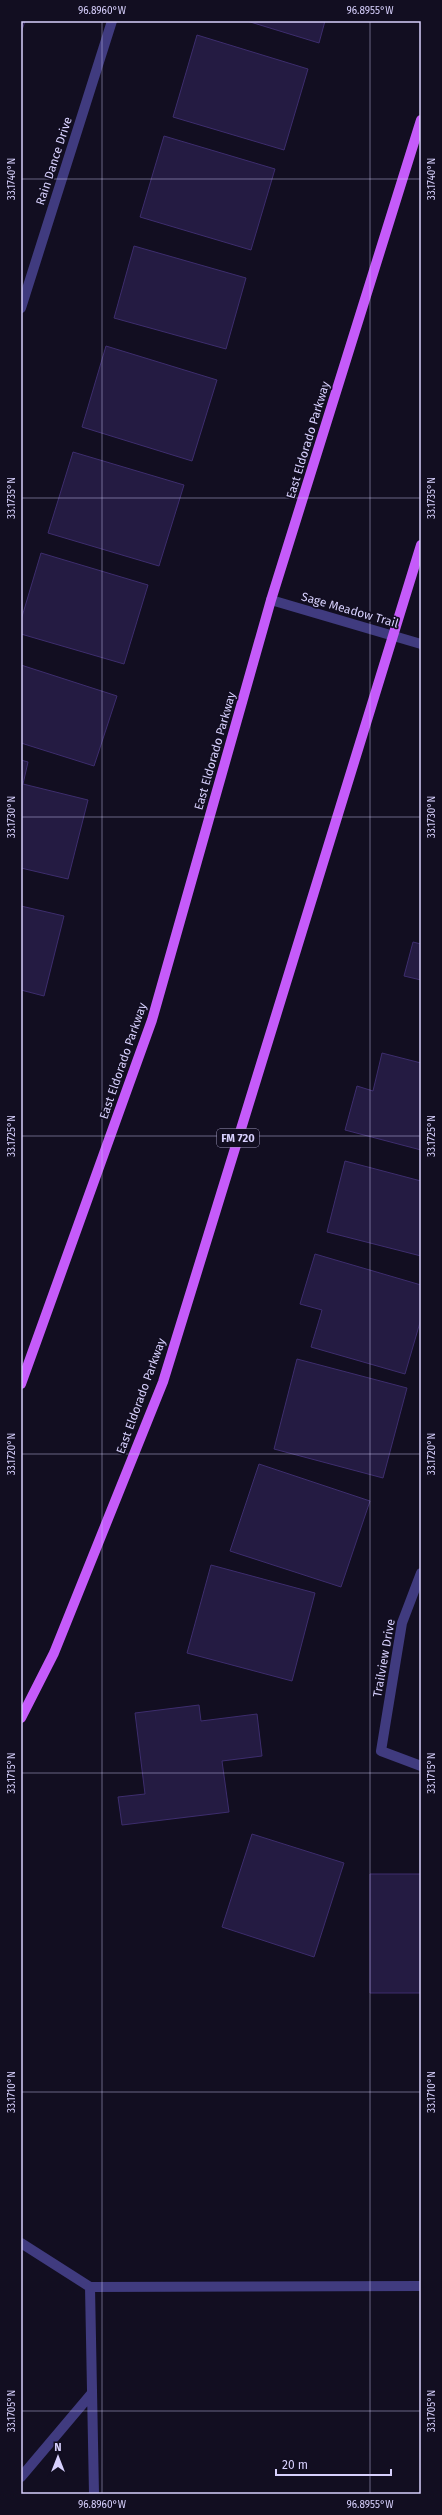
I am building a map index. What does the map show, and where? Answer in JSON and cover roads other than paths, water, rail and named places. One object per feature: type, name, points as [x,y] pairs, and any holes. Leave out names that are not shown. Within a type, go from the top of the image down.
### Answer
[{"type":"main road","name":"East Eldorado Parkway","points":[[21,1384],[152,1020],[271,600],[421,120]]},
{"type":"main road","name":"East Eldorado Parkway","points":[[21,1718],[54,1653],[163,1382],[421,545]]},
{"type":"street","name":"Rain Dance Drive","points":[[21,308],[112,21]]},
{"type":"street","name":"Sage Meadow Trail","points":[[271,600],[421,644]]},
{"type":"street","name":"Trailview Drive","points":[[421,1573],[402,1623],[381,1751],[421,1766]]},
{"type":"street","points":[[21,2243],[90,2288],[421,2286]]},
{"type":"street","points":[[90,2288],[94,2494]]},
{"type":"street","points":[[21,2477],[92,2393]]}]
